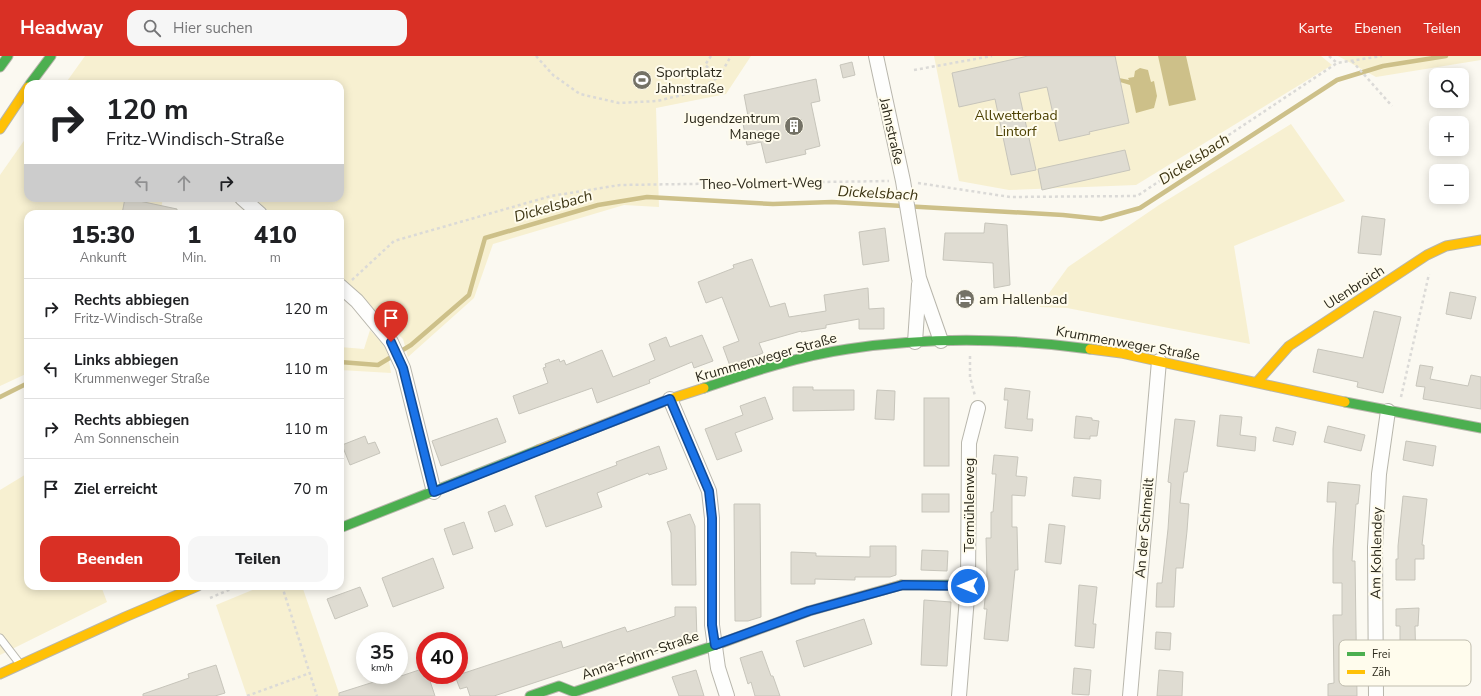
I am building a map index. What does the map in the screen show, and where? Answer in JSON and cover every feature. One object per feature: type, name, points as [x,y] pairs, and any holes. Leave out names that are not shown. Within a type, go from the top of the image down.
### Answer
[{"type":"main road","points":[[0,67],[8,56]]},
{"type":"main road","points":[[33,80],[51,56]]},
{"type":"main road","points":[[0,129],[24,93]]},
{"type":"main road","name":"Ulenbroich","points":[[1257,382],[1289,346],[1427,255],[1446,246],[1481,240]]},
{"type":"main road","name":"Krummenweger Straße","points":[[344,526],[670,399],[748,373],[847,349],[915,342],[969,340],[1049,343],[1121,353],[1393,412],[1481,428]]},
{"type":"main road","name":"Anna-Fohrn-Straße","points":[[530,696],[560,686],[575,694],[809,611],[903,585],[968,586]]},
{"type":"main road","points":[[0,674],[124,617],[188,590]]},
{"type":"street","name":"Jahnstraße","points":[[876,56],[904,184],[919,278],[941,341]]},
{"type":"street","points":[[246,202],[253,210]]},
{"type":"street","name":"Jahnstraße","points":[[915,342],[919,278]]},
{"type":"street","points":[[344,290],[357,301],[391,342],[403,368],[434,492]]},
{"type":"street","name":"An der Schmeilt","points":[[1130,696],[1159,361]]},
{"type":"street","points":[[670,399],[709,491],[712,518],[712,625],[718,668],[728,696]]},
{"type":"street","name":"Termühlenweg","points":[[959,696],[968,586],[969,443],[978,408]]},
{"type":"street","name":"Am Kohlendey","points":[[1376,640],[1375,547],[1379,474],[1393,412]]},
{"type":"street","name":"Am Kohlendey","points":[[1376,686],[1376,696]]},
{"type":"lane","points":[[0,638],[21,664]]},
{"type":"path","points":[[536,56],[553,75],[580,94],[619,103],[657,100],[694,92],[719,77],[731,56]]},
{"type":"path","points":[[711,56],[705,65],[719,77]]},
{"type":"path","points":[[914,70],[992,56]]},
{"type":"path","points":[[1329,56],[1337,63]]},
{"type":"path","name":"Theo-Volmert-Weg","points":[[344,284],[394,241],[551,196],[620,185],[904,184],[1010,197],[1137,196],[1337,63],[1382,56]]},
{"type":"path","points":[[1352,61],[1392,106]]},
{"type":"path","points":[[1393,412],[1429,272],[1427,255]]},
{"type":"path","points":[[969,340],[970,377],[978,408]]},
{"type":"path","points":[[283,590],[317,696]]},
{"type":"path","points":[[247,696],[310,673]]},
{"type":"green space","name":"Sportplatz Jahnstraße","points":[[85,56],[751,56],[726,94],[656,108],[659,207],[624,205],[493,244],[474,298],[408,357],[403,339],[344,281],[344,210],[268,210],[258,202],[344,202],[344,80],[68,80]]},
{"type":"green space","name":"Allwetterbad Lintorf","points":[[934,56],[1321,56],[1332,65],[1136,185],[1009,190],[959,181]]},
{"type":"green space","points":[[1338,56],[1481,56],[1481,60],[1376,77]]},
{"type":"green space","points":[[1291,124],[1345,201],[1234,246],[1250,344],[1067,308],[1039,307],[1068,267],[1159,205]]},
{"type":"green space","points":[[24,141],[24,202],[162,202],[161,210],[24,210],[24,375],[0,386],[0,175]]},
{"type":"green space","points":[[370,330],[387,348],[391,373],[344,370],[344,347],[364,349]]},
{"type":"green space","points":[[24,475],[24,590],[102,590],[107,602],[0,655],[0,490]]},
{"type":"green space","points":[[252,590],[303,590],[340,696],[247,696],[216,605]]},
{"type":"shaded area","points":[[1158,56],[1186,56],[1196,100],[1169,106]]},
{"type":"shaded area","points":[[1140,68],[1148,70],[1151,82],[1154,81],[1157,96],[1154,108],[1136,113],[1130,85],[1120,82],[1119,78],[1129,80],[1128,78],[1134,77],[1135,71]]},
{"type":"building","points":[[1028,56],[1115,56],[1129,123],[1089,132],[1090,134],[1059,141],[1047,87],[1019,93],[1036,170],[1011,175],[995,99],[959,107],[952,73]]},
{"type":"building","points":[[852,62],[855,75],[843,78],[840,65]]},
{"type":"building","name":"Jugendzentrum Manege","points":[[816,79],[820,101],[811,103],[820,146],[805,150],[806,154],[766,163],[761,142],[747,145],[742,118],[748,116],[744,95]]},
{"type":"building","points":[[1125,150],[1130,170],[1042,190],[1038,169]]},
{"type":"building","points":[[124,202],[144,202],[177,209],[177,210],[123,210]]},
{"type":"building","points":[[1362,216],[1385,219],[1381,255],[1358,253]]},
{"type":"building","points":[[985,223],[1007,225],[1010,285],[994,288],[993,263],[943,260],[945,233],[984,233]]},
{"type":"building","points":[[885,228],[889,261],[863,265],[859,232]]},
{"type":"building","points":[[752,259],[770,307],[785,303],[789,317],[826,311],[824,295],[868,288],[869,309],[884,308],[884,329],[859,329],[859,319],[826,325],[826,328],[801,331],[759,343],[763,353],[730,366],[723,347],[739,341],[722,297],[706,303],[698,282],[734,268],[733,265]]},
{"type":"building","points":[[1450,292],[1476,297],[1471,319],[1446,314]]},
{"type":"building","points":[[1374,311],[1401,317],[1383,393],[1357,387],[1358,382],[1313,372],[1318,349],[1363,358]]},
{"type":"building","points":[[702,335],[713,361],[694,368],[692,362],[649,380],[650,383],[597,403],[592,388],[519,414],[513,396],[548,383],[543,368],[546,367],[545,364],[559,359],[560,362],[564,360],[566,365],[602,350],[613,377],[655,360],[649,344],[666,337],[670,347]]},
{"type":"building","points":[[1420,365],[1433,367],[1430,379],[1468,386],[1471,375],[1481,377],[1481,409],[1423,399],[1425,387],[1416,386]]},
{"type":"building","points":[[793,387],[813,387],[813,390],[854,390],[854,410],[793,411]]},
{"type":"building","points":[[1005,388],[1030,391],[1027,419],[1033,419],[1032,431],[1005,428],[1008,400],[1004,400]]},
{"type":"building","points":[[877,390],[895,391],[894,420],[875,419]]},
{"type":"building","points":[[765,397],[773,419],[735,433],[742,451],[717,460],[705,429],[743,415],[740,406]]},
{"type":"building","points":[[924,398],[949,398],[949,466],[924,466]]},
{"type":"building","points":[[1220,415],[1242,417],[1240,435],[1256,437],[1255,451],[1217,446]]},
{"type":"building","points":[[1076,416],[1092,418],[1092,420],[1099,421],[1097,436],[1090,436],[1090,439],[1074,438]]},
{"type":"building","points":[[497,418],[506,442],[441,466],[432,441]]},
{"type":"building","points":[[1175,419],[1195,421],[1187,472],[1184,472],[1180,503],[1189,504],[1187,531],[1183,568],[1176,568],[1174,607],[1156,607],[1157,583],[1162,583],[1168,529],[1171,483],[1168,482]]},
{"type":"building","points":[[1328,426],[1365,435],[1361,451],[1324,442]]},
{"type":"building","points":[[1276,427],[1296,432],[1293,445],[1273,441]]},
{"type":"building","points":[[365,436],[368,444],[375,442],[380,453],[350,465],[344,450],[344,444]]},
{"type":"building","points":[[1406,441],[1436,446],[1433,466],[1403,460]]},
{"type":"building","points":[[659,446],[667,469],[649,475],[648,473],[597,493],[602,507],[546,527],[535,496],[617,465],[616,462]]},
{"type":"building","points":[[994,455],[1018,457],[1016,476],[1027,477],[1025,496],[1012,495],[1012,527],[1017,527],[1018,570],[1015,570],[1008,641],[984,639],[987,609],[984,609],[987,579],[986,538],[991,538],[991,512],[993,512],[996,474],[992,474]]},
{"type":"building","points":[[1074,477],[1101,480],[1100,499],[1072,496]]},
{"type":"building","points":[[1328,482],[1360,485],[1358,504],[1356,504],[1352,561],[1355,561],[1356,640],[1339,640],[1339,686],[1357,686],[1357,696],[1328,696],[1328,684],[1334,683],[1333,615],[1342,615],[1342,583],[1333,583],[1333,549],[1336,502],[1327,502]]},
{"type":"building","points":[[922,494],[949,494],[949,512],[922,512]]},
{"type":"building","points":[[1403,496],[1427,499],[1422,545],[1424,545],[1424,559],[1415,559],[1415,580],[1396,580],[1396,559],[1398,559]]},
{"type":"building","points":[[734,504],[760,504],[761,617],[748,621],[735,621]]},
{"type":"building","points":[[505,505],[513,525],[495,532],[488,512]]},
{"type":"building","points":[[690,514],[695,526],[696,585],[672,585],[671,533],[667,522]]},
{"type":"building","points":[[464,522],[473,548],[453,555],[444,529]]},
{"type":"building","points":[[1049,524],[1065,526],[1061,564],[1045,562]]},
{"type":"building","points":[[870,546],[896,546],[896,575],[890,577],[855,577],[855,580],[815,579],[815,584],[791,584],[791,552],[816,553],[816,556],[870,557]]},
{"type":"building","points":[[922,550],[948,551],[947,571],[921,570]]},
{"type":"building","points":[[433,558],[444,588],[393,607],[382,578]]},
{"type":"building","points":[[1079,585],[1097,587],[1093,624],[1096,624],[1094,648],[1075,646]]},
{"type":"building","points":[[360,587],[368,606],[335,619],[327,599]]},
{"type":"building","points":[[924,600],[951,602],[947,666],[921,665]]},
{"type":"building","points":[[675,607],[696,607],[697,640],[651,655],[650,652],[587,673],[585,666],[494,696],[470,696],[467,687],[460,689],[458,684],[468,684],[468,672],[561,641],[563,648],[625,627],[627,632],[675,616]]},
{"type":"building","points":[[1419,608],[1418,626],[1415,626],[1415,640],[1400,640],[1400,626],[1396,626],[1396,609]]},
{"type":"building","points":[[864,619],[872,644],[804,667],[796,641]]},
{"type":"building","points":[[1156,632],[1171,633],[1170,650],[1155,649]]},
{"type":"building","points":[[762,651],[780,696],[755,696],[751,682],[748,684],[740,658]]},
{"type":"building","points":[[216,665],[225,693],[215,696],[143,696],[143,694],[189,678],[188,674]]},
{"type":"building","points":[[1074,668],[1091,670],[1089,695],[1072,694]]},
{"type":"building","points":[[696,670],[704,696],[679,696],[672,677]]},
{"type":"building","points":[[1159,670],[1183,672],[1182,696],[1157,696]]},
{"type":"building","points":[[416,671],[416,684],[431,684],[435,696],[339,696],[339,693],[367,684],[408,684],[408,674]]},
{"type":"waterway","name":"Dickelsbach","points":[[344,362],[378,365],[411,345],[469,295],[485,238],[598,205],[647,197],[773,204],[832,202],[1063,215],[1101,219],[1140,208],[1337,80],[1383,66],[1446,56]]},
{"type":"waterway","name":"Dickelsbach","points":[[0,397],[24,385]]},
{"type":"traffic: fast","points":[[0,67],[8,56]]},
{"type":"traffic: fast","points":[[33,80],[51,56]]},
{"type":"traffic: fast","points":[[704,388],[757,370],[793,360],[830,352],[878,345],[908,342],[969,340],[1060,345],[1090,349]]},
{"type":"traffic: fast","points":[[1345,402],[1481,428]]},
{"type":"traffic: fast","points":[[344,526],[538,450]]},
{"type":"traffic: fast","points":[[901,585],[968,585]]},
{"type":"traffic: fast","points":[[530,696],[559,686],[574,692],[716,645]]},
{"type":"traffic: slow","points":[[0,129],[24,93]]},
{"type":"traffic: slow","points":[[1257,382],[1289,346],[1427,255],[1446,246],[1481,240]]},
{"type":"traffic: slow","points":[[1090,349],[1121,353],[1345,402]]},
{"type":"traffic: slow","points":[[538,450],[670,399],[704,388]]},
{"type":"traffic: slow","points":[[716,645],[809,611],[901,585]]},
{"type":"traffic: slow","points":[[0,674],[125,617],[189,590]]},
{"type":"place","name":"Sportplatz Jahnstraße","points":[[642,80]]},
{"type":"place","name":"Jugendzentrum Manege","points":[[794,126]]},
{"type":"place","name":"am Hallenbad","points":[[965,299]]},
{"type":"route","points":[[391,342],[403,368],[434,492],[670,399],[709,491],[712,518],[712,625],[715,645],[809,611],[903,585],[968,586]]}]
